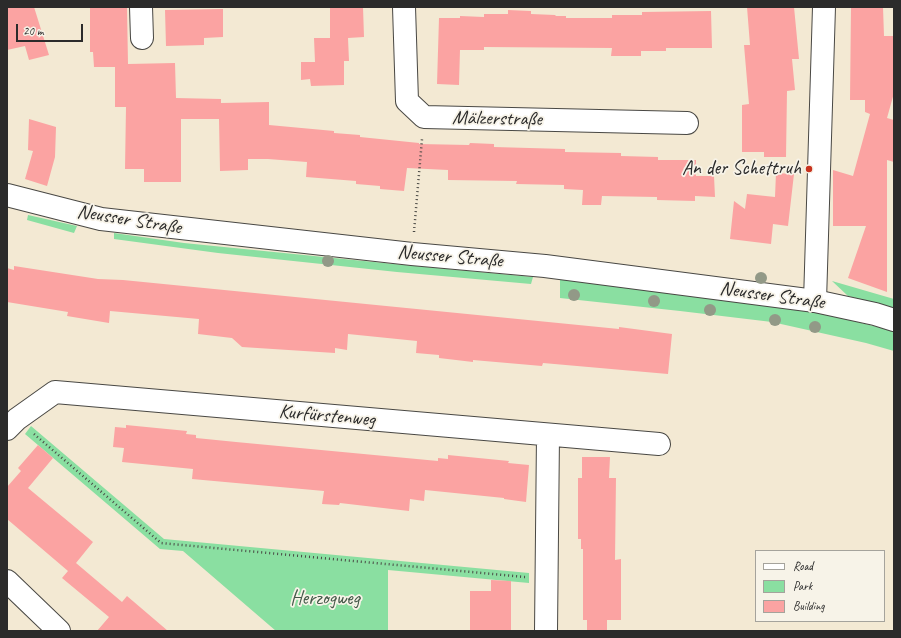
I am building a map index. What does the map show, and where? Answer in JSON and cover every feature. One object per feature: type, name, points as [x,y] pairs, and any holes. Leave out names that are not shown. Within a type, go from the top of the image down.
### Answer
[{"type":"street","points":[[141,7],[142,38]]},
{"type":"street","name":"Mälzerstraße","points":[[404,7],[407,101],[424,117],[687,123]]},
{"type":"street","points":[[816,300],[824,7]]},
{"type":"street","name":"Neusser Straße","points":[[7,195],[100,219],[412,254],[545,266],[816,300],[894,320]]},
{"type":"street","name":"Kurfürstenweg","points":[[12,424],[55,392],[548,436],[659,444]]},
{"type":"street","points":[[546,631],[548,436]]},
{"type":"street","points":[[7,580],[59,631]]},
{"type":"path","points":[[412,254],[424,117]]},
{"type":"path","points":[[12,424],[161,543],[546,579]]},
{"type":"green space","points":[[28,215],[77,226],[74,233],[27,220]]},
{"type":"green space","points":[[114,233],[184,243],[533,277],[531,284],[397,272],[218,253],[114,239]]},
{"type":"green space","points":[[560,279],[627,285],[821,313],[894,331],[894,351],[866,343],[772,322],[560,298]]},
{"type":"green space","points":[[832,281],[894,299],[894,308],[848,296]]},
{"type":"green space","name":"Herzogweg","points":[[31,426],[164,539],[529,573],[529,583],[388,570],[388,631],[276,631],[183,551],[160,549],[25,434]]},
{"type":"building","points":[[7,7],[34,7],[49,55],[29,60],[25,46],[7,50]]},
{"type":"building","points":[[90,7],[127,7],[128,64],[175,63],[176,98],[221,99],[221,103],[269,102],[269,125],[334,131],[334,133],[360,135],[360,137],[419,144],[494,144],[494,147],[565,149],[565,152],[621,153],[621,156],[658,157],[658,160],[696,160],[696,176],[714,176],[715,197],[695,196],[695,201],[657,200],[657,197],[602,196],[601,205],[582,205],[583,190],[564,189],[564,185],[516,184],[517,181],[448,180],[448,170],[407,168],[404,191],[380,189],[380,186],[356,184],[356,181],[306,177],[307,162],[248,159],[248,170],[220,171],[219,119],[181,119],[181,182],[144,182],[144,169],[125,169],[126,107],[115,107],[115,67],[94,67],[93,52],[90,52]]},
{"type":"building","points":[[330,7],[363,7],[364,37],[348,38],[349,61],[344,61],[344,85],[311,86],[310,79],[301,80],[301,62],[315,62],[314,38],[330,38]]},
{"type":"building","points":[[747,7],[794,7],[799,59],[792,59],[795,90],[787,91],[786,157],[764,157],[764,152],[742,152],[742,105],[749,104],[744,45],[750,45]]},
{"type":"building","points":[[851,7],[883,7],[884,36],[894,36],[894,93],[887,118],[894,120],[894,162],[887,160],[887,292],[848,278],[866,226],[833,226],[833,170],[853,176],[870,114],[865,112],[865,100],[850,100]]},
{"type":"building","points":[[223,9],[223,37],[204,38],[204,45],[166,46],[165,10]]},
{"type":"building","points":[[508,10],[531,11],[531,14],[566,16],[566,18],[612,18],[612,15],[642,15],[642,12],[711,11],[712,48],[666,48],[666,51],[641,51],[641,56],[611,56],[612,48],[484,47],[484,50],[460,50],[459,85],[437,84],[439,18],[460,18],[460,16],[484,17],[484,14],[508,14]]},
{"type":"building","points":[[29,119],[56,127],[55,157],[47,186],[25,179],[33,151],[28,150]]},
{"type":"building","points":[[776,173],[794,174],[788,226],[773,224],[771,244],[730,239],[734,201],[745,209],[747,194],[775,197]]},
{"type":"building","points":[[14,266],[98,279],[123,280],[619,329],[619,327],[672,334],[668,374],[543,363],[542,366],[473,360],[473,362],[439,358],[439,355],[416,353],[417,341],[348,334],[347,350],[335,348],[335,353],[242,347],[232,338],[198,334],[199,319],[110,311],[109,323],[67,316],[68,312],[7,302],[7,268],[14,270]]},
{"type":"building","points":[[126,425],[187,431],[186,434],[196,435],[196,438],[438,461],[438,458],[448,459],[448,455],[509,461],[508,463],[529,465],[526,502],[504,498],[425,490],[424,501],[410,499],[409,511],[340,503],[339,505],[322,504],[324,491],[192,479],[193,469],[122,462],[124,448],[113,447],[115,427],[126,428]]},
{"type":"building","points":[[38,445],[53,458],[28,488],[93,542],[76,563],[122,602],[127,596],[168,631],[97,631],[109,617],[62,578],[68,571],[7,519],[7,487],[21,471],[18,468]]},
{"type":"building","points":[[582,457],[610,457],[609,478],[616,478],[615,560],[621,559],[621,620],[607,620],[607,631],[587,631],[587,620],[583,620],[583,549],[581,549],[581,539],[578,539],[578,478],[582,478]]},
{"type":"building","points":[[491,580],[511,581],[511,631],[470,631],[470,591],[491,591]]},
{"type":"place","name":"An der Schettruh","points":[[809,169]]}]
